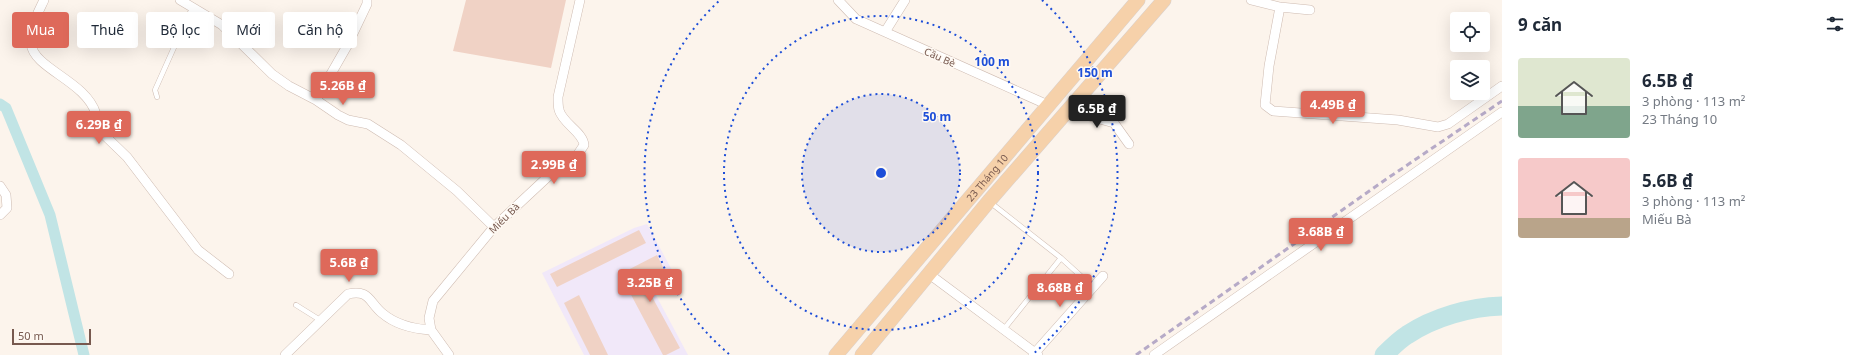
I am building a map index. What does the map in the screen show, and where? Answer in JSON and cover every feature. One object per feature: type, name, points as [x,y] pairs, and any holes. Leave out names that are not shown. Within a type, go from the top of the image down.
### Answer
[{"type":"main road","name":"23 Tháng 10","points":[[836,355],[1138,0]]},
{"type":"main road","name":"23 Tháng 10","points":[[862,355],[989,202],[1164,0]]},
{"type":"main road","points":[[1048,105],[1068,110]]},
{"type":"street","points":[[44,0],[32,29],[31,44],[36,56],[44,64],[78,87],[96,114],[98,129],[127,158],[198,250],[229,274]]},
{"type":"street","points":[[180,0],[222,25],[272,74],[316,100],[338,116],[348,120],[368,124],[401,145],[457,191],[494,227]]},
{"type":"street","points":[[316,100],[350,41],[367,4],[367,0]]},
{"type":"street","name":"Miếu Bà","points":[[432,330],[429,318],[433,301],[494,227],[554,171],[578,154],[584,145],[584,140],[564,119],[559,110],[558,97],[580,0]]},
{"type":"street","name":"Cầu Bè","points":[[838,0],[856,19],[1048,105]]},
{"type":"street","points":[[885,32],[905,0]]},
{"type":"street","points":[[1251,0],[1280,7],[1310,10]]},
{"type":"street","points":[[1280,7],[1269,66],[1265,105],[1273,112],[1398,120],[1438,127],[1448,124],[1502,86]]},
{"type":"street","points":[[1068,110],[1114,123],[1129,144]]},
{"type":"street","points":[[1154,355],[1502,112]]},
{"type":"street","points":[[0,186],[6,195],[7,208],[0,215]]},
{"type":"street","points":[[929,274],[1004,329],[1035,354],[1103,276]]},
{"type":"street","points":[[285,355],[348,294],[357,291],[367,296],[382,314],[412,329],[432,330],[449,355]]},
{"type":"lane","points":[[157,97],[155,90],[188,16],[194,8]]},
{"type":"lane","points":[[989,202],[1061,258],[1093,287]]},
{"type":"lane","points":[[1004,329],[1061,258]]},
{"type":"lane","points":[[296,305],[320,320]]},
{"type":"shaded area","points":[[647,224],[673,272],[651,286],[688,355],[584,355],[542,273],[634,228]]},
{"type":"building","points":[[466,0],[566,0],[551,68],[453,51]]},
{"type":"building","points":[[639,230],[646,243],[557,287],[550,274]]},
{"type":"building","points":[[657,255],[665,271],[644,282],[680,348],[666,355],[663,355],[620,274]]},
{"type":"building","points":[[579,295],[608,355],[590,355],[564,303]]},
{"type":"waterway","points":[[0,104],[6,108],[50,215],[84,355]]},
{"type":"waterway","points":[[1384,355],[1404,337],[1440,318],[1477,308],[1502,306]]},
{"type":"railway","points":[[1136,355],[1385,180],[1502,101]]}]
